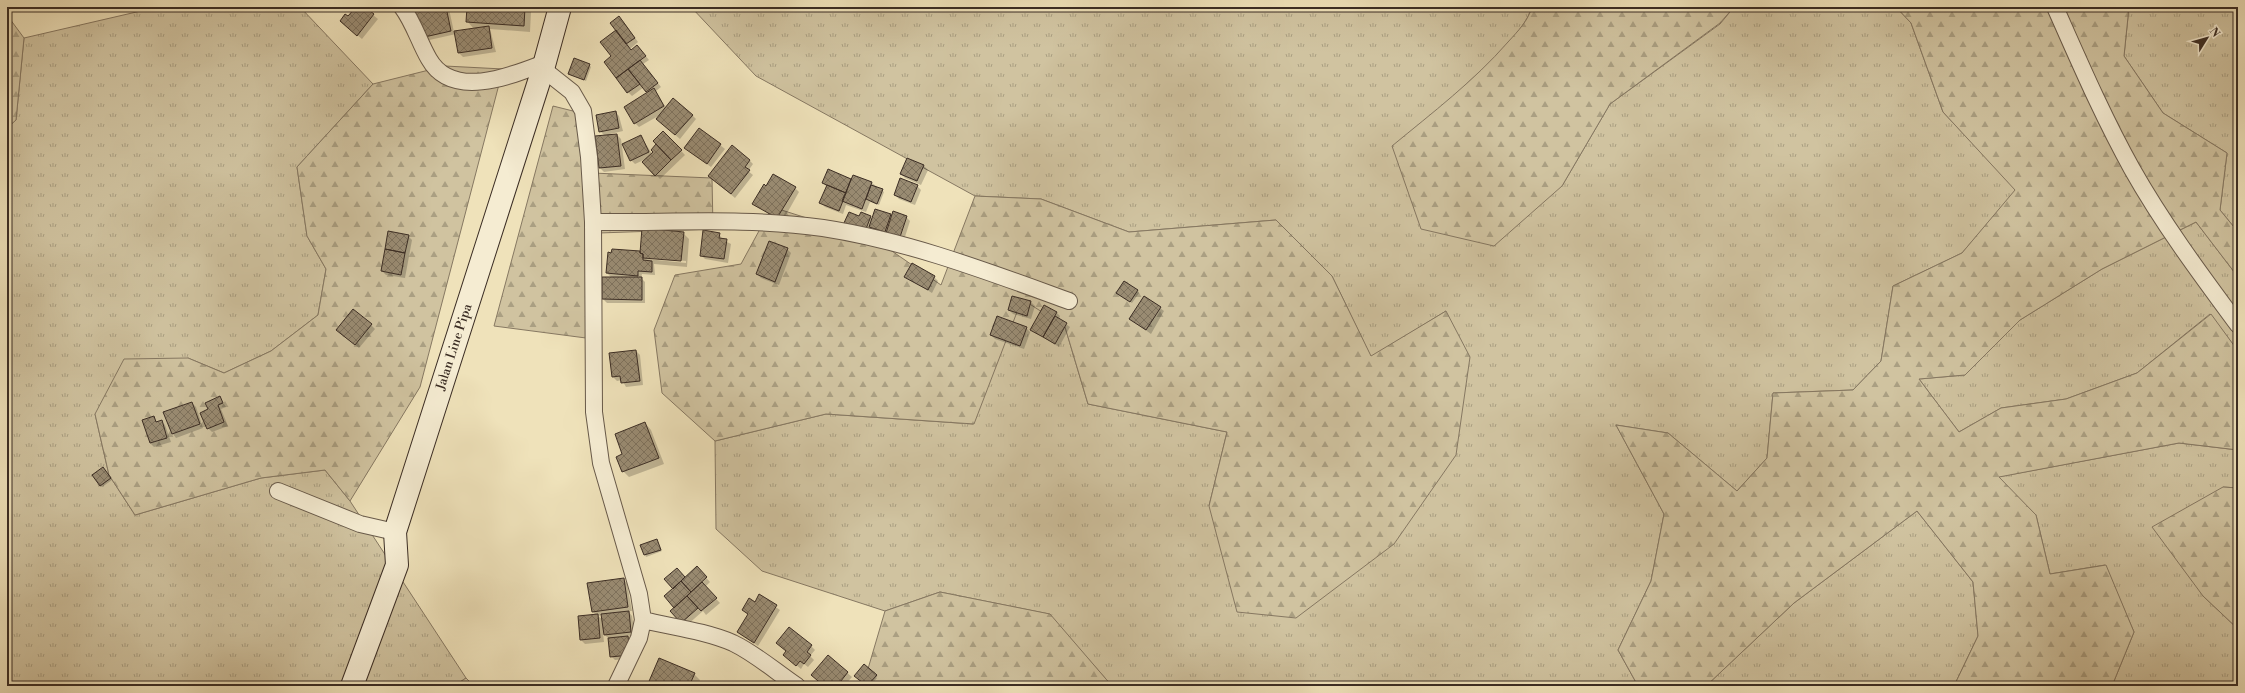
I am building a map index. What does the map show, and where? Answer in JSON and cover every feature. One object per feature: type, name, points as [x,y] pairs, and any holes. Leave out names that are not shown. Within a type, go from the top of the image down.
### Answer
[{"type":"main road","name":"Jalan Line Pipa","points":[[352,686],[396,565],[395,532],[544,66],[560,7]]},
{"type":"street","points":[[402,7],[410,17],[434,67],[453,80],[465,82],[483,81],[544,66],[572,92],[583,111],[593,222],[594,420],[601,463],[639,594],[643,620],[639,638],[616,686]]},
{"type":"street","points":[[2055,7],[2085,75],[2131,168],[2186,255],[2238,325]]},
{"type":"street","points":[[593,222],[722,221],[772,223],[823,228],[880,240],[955,260],[1069,301]]},
{"type":"street","points":[[278,491],[360,524],[395,532]]},
{"type":"street","points":[[643,620],[714,636],[733,643],[751,653],[797,686]]},
{"type":"green space","points":[[158,7],[300,7],[373,84],[297,167],[307,236],[326,269],[318,315],[271,351],[224,373],[188,358],[95,414],[109,475],[135,515],[261,478],[325,470],[350,501],[466,678],[454,686],[7,686],[7,128],[16,120],[24,38]]},
{"type":"green space","points":[[691,7],[1532,7],[1528,17],[1513,38],[1493,60],[1464,86],[1562,186],[1610,104],[1720,24],[1734,7],[1896,7],[1911,23],[1943,112],[2016,190],[1962,253],[1893,286],[1881,361],[1853,390],[1773,393],[1767,458],[1737,491],[1668,433],[1616,425],[1664,514],[1651,581],[1618,650],[1638,686],[1112,686],[1049,614],[940,592],[885,611],[762,571],[716,529],[715,441],[826,414],[973,424],[1022,298],[1065,327],[1088,404],[1227,432],[1209,506],[1446,311],[1371,357],[1332,276],[1276,220],[1129,232],[1041,199],[975,196],[756,76]]},
{"type":"green space","points":[[1532,7],[1734,7],[1720,23],[1610,104],[1562,186],[1494,246],[1421,229],[1392,146],[1481,70],[1519,30],[1528,17]]},
{"type":"green space","points":[[1896,7],[2129,7],[2124,56],[2163,113],[2227,153],[2220,210],[2238,232],[2238,277],[2196,222],[2102,269],[2020,320],[1965,375],[1919,379],[1959,432],[2001,408],[2066,399],[2137,373],[2211,314],[2238,351],[2238,450],[2179,443],[1999,477],[2036,515],[2050,574],[2106,565],[2134,632],[2112,686],[1954,686],[1978,636],[1973,582],[1917,511],[1794,603],[1706,686],[1638,686],[1618,650],[1651,581],[1664,514],[1616,425],[1668,433],[1737,491],[1767,458],[1773,393],[1853,390],[1881,361],[1893,286],[1962,253],[2015,190],[1943,112],[1911,23]]},
{"type":"green space","points":[[2129,7],[2238,7],[2238,232],[2220,210],[2227,153],[2163,113],[2124,56]]},
{"type":"green space","points":[[7,15],[24,38],[16,120],[7,128]]},
{"type":"green space","points":[[445,66],[503,69],[420,387],[350,501],[325,470],[261,478],[135,515],[109,475],[95,414],[124,359],[188,358],[224,373],[271,351],[318,315],[326,269],[307,236],[297,167],[373,84]]},
{"type":"green space","points":[[553,106],[585,114],[592,173],[712,178],[713,229],[599,233],[586,338],[494,326]]},
{"type":"green space","points":[[975,196],[1041,199],[1129,232],[1276,220],[1332,276],[1371,356],[1446,311],[1470,357],[1456,455],[1394,544],[1296,618],[1237,612],[1209,506],[1227,432],[1088,404],[1065,327],[1022,299],[974,424],[826,414],[715,441],[662,393],[654,330],[675,275],[741,264],[772,207],[876,240],[941,285]]},
{"type":"green space","points":[[2196,222],[2238,277],[2238,351],[2210,314],[2137,373],[2066,399],[2001,408],[1959,432],[1919,379],[1965,375],[2020,320],[2102,269]]},
{"type":"green space","points":[[2179,443],[2238,450],[2238,488],[2223,487],[2203,596],[2238,629],[2238,686],[2112,686],[2134,632],[2105,565],[2050,574],[2036,515],[1998,477]]},
{"type":"green space","points":[[2223,487],[2238,488],[2238,629],[2203,596],[2152,527]]},
{"type":"green space","points":[[1917,511],[1973,582],[1978,636],[1954,686],[1706,686],[1794,603]]},
{"type":"green space","points":[[940,592],[1050,614],[1112,686],[867,686],[865,679],[885,611]]},
{"type":"green space","points":[[466,678],[474,686],[454,686]]},
{"type":"building","points":[[356,7],[365,7],[374,14],[357,36],[340,21],[345,14],[348,16]]},
{"type":"building","points":[[432,7],[446,7],[451,31],[420,38],[414,11]]},
{"type":"building","points":[[467,7],[525,7],[524,26],[466,22]]},
{"type":"building","points":[[619,16],[635,38],[626,44],[610,23]]},
{"type":"building","points":[[489,26],[492,48],[458,53],[454,31]]},
{"type":"building","points":[[616,30],[631,50],[637,45],[646,56],[616,78],[604,62],[611,56],[600,42]]},
{"type":"building","points":[[574,58],[590,64],[584,80],[568,74]]},
{"type":"building","points":[[640,60],[658,83],[646,92],[628,69]]},
{"type":"building","points":[[628,69],[640,84],[627,93],[616,78]]},
{"type":"building","points":[[654,88],[664,106],[634,124],[624,107]]},
{"type":"building","points":[[673,98],[693,115],[675,135],[656,119]]},
{"type":"building","points":[[616,111],[619,128],[599,132],[596,115]]},
{"type":"building","points":[[699,128],[721,144],[707,164],[684,148]]},
{"type":"building","points":[[663,131],[682,150],[671,160],[653,141]]},
{"type":"building","points":[[617,134],[621,166],[599,168],[595,136]]},
{"type":"building","points":[[641,135],[649,152],[630,161],[622,144]]},
{"type":"building","points":[[656,144],[671,160],[655,176],[642,162],[653,152],[651,150]]},
{"type":"building","points":[[732,145],[750,160],[745,167],[750,170],[731,194],[708,176]]},
{"type":"building","points":[[907,158],[924,165],[917,181],[900,174]]},
{"type":"building","points":[[828,169],[851,179],[846,193],[822,183]]},
{"type":"building","points":[[773,174],[796,187],[777,218],[752,204],[764,184],[766,186]]},
{"type":"building","points":[[853,175],[872,182],[862,209],[842,201]]},
{"type":"building","points":[[900,178],[918,185],[911,202],[894,195]]},
{"type":"building","points":[[827,185],[846,193],[839,211],[819,203]]},
{"type":"building","points":[[871,185],[883,189],[877,204],[866,199]]},
{"type":"building","points":[[875,209],[891,214],[885,232],[869,227]]},
{"type":"building","points":[[893,211],[907,216],[900,237],[886,233]]},
{"type":"building","points":[[849,212],[859,216],[861,212],[871,216],[864,234],[843,225]]},
{"type":"building","points":[[642,228],[684,232],[681,261],[643,258],[643,254],[640,253]]},
{"type":"building","points":[[703,230],[720,233],[719,238],[727,239],[724,259],[700,256]]},
{"type":"building","points":[[388,231],[409,235],[405,253],[385,249]]},
{"type":"building","points":[[769,241],[788,248],[775,282],[756,274]]},
{"type":"building","points":[[385,249],[405,253],[401,275],[381,271]]},
{"type":"building","points":[[612,249],[640,251],[640,253],[643,254],[643,260],[652,261],[652,272],[638,271],[638,276],[606,273],[608,252],[611,253]]},
{"type":"building","points":[[912,263],[935,276],[928,290],[904,277]]},
{"type":"building","points":[[602,277],[642,277],[642,300],[602,299]]},
{"type":"building","points":[[1124,281],[1138,290],[1130,302],[1116,293]]},
{"type":"building","points":[[1012,296],[1031,301],[1027,316],[1008,310]]},
{"type":"building","points":[[1144,296],[1161,307],[1146,330],[1129,319]]},
{"type":"building","points":[[1044,305],[1057,312],[1043,337],[1030,330]]},
{"type":"building","points":[[353,309],[372,324],[355,345],[336,330]]},
{"type":"building","points":[[997,316],[1027,327],[1020,346],[990,335]]},
{"type":"building","points":[[1055,316],[1067,323],[1055,344],[1043,337]]},
{"type":"building","points":[[636,350],[640,381],[621,383],[620,376],[612,377],[609,353]]},
{"type":"building","points":[[220,396],[223,403],[218,405],[224,422],[207,429],[200,413],[208,409],[205,403]]},
{"type":"building","points":[[192,402],[200,424],[172,434],[163,412]]},
{"type":"building","points":[[154,416],[156,422],[162,420],[167,438],[150,443],[142,420]]},
{"type":"building","points":[[645,422],[659,458],[622,472],[616,457],[622,454],[615,434]]},
{"type":"building","points":[[103,467],[111,478],[100,486],[92,475]]},
{"type":"building","points":[[657,539],[661,550],[644,555],[640,545]]},
{"type":"building","points":[[697,566],[707,577],[691,592],[681,581]]},
{"type":"building","points":[[677,568],[685,577],[673,589],[664,579]]},
{"type":"building","points":[[624,578],[628,607],[592,612],[587,583]]},
{"type":"building","points":[[681,581],[691,592],[674,608],[664,596]]},
{"type":"building","points":[[702,582],[717,598],[701,611],[687,596]]},
{"type":"building","points":[[759,594],[777,605],[754,643],[737,632],[748,614],[742,610],[749,598],[755,602]]},
{"type":"building","points":[[687,596],[698,608],[681,623],[670,611]]},
{"type":"building","points":[[629,611],[631,632],[604,635],[601,614]]},
{"type":"building","points":[[598,614],[600,638],[580,640],[578,616]]},
{"type":"building","points":[[789,627],[812,645],[807,652],[811,655],[804,664],[800,661],[796,666],[783,655],[786,651],[776,643]]},
{"type":"building","points":[[628,636],[630,655],[610,657],[608,638]]},
{"type":"building","points":[[828,655],[848,672],[837,686],[824,686],[811,675]]},
{"type":"building","points":[[659,658],[695,673],[690,684],[696,686],[647,686]]},
{"type":"building","points":[[864,664],[877,675],[867,686],[854,676]]}]
